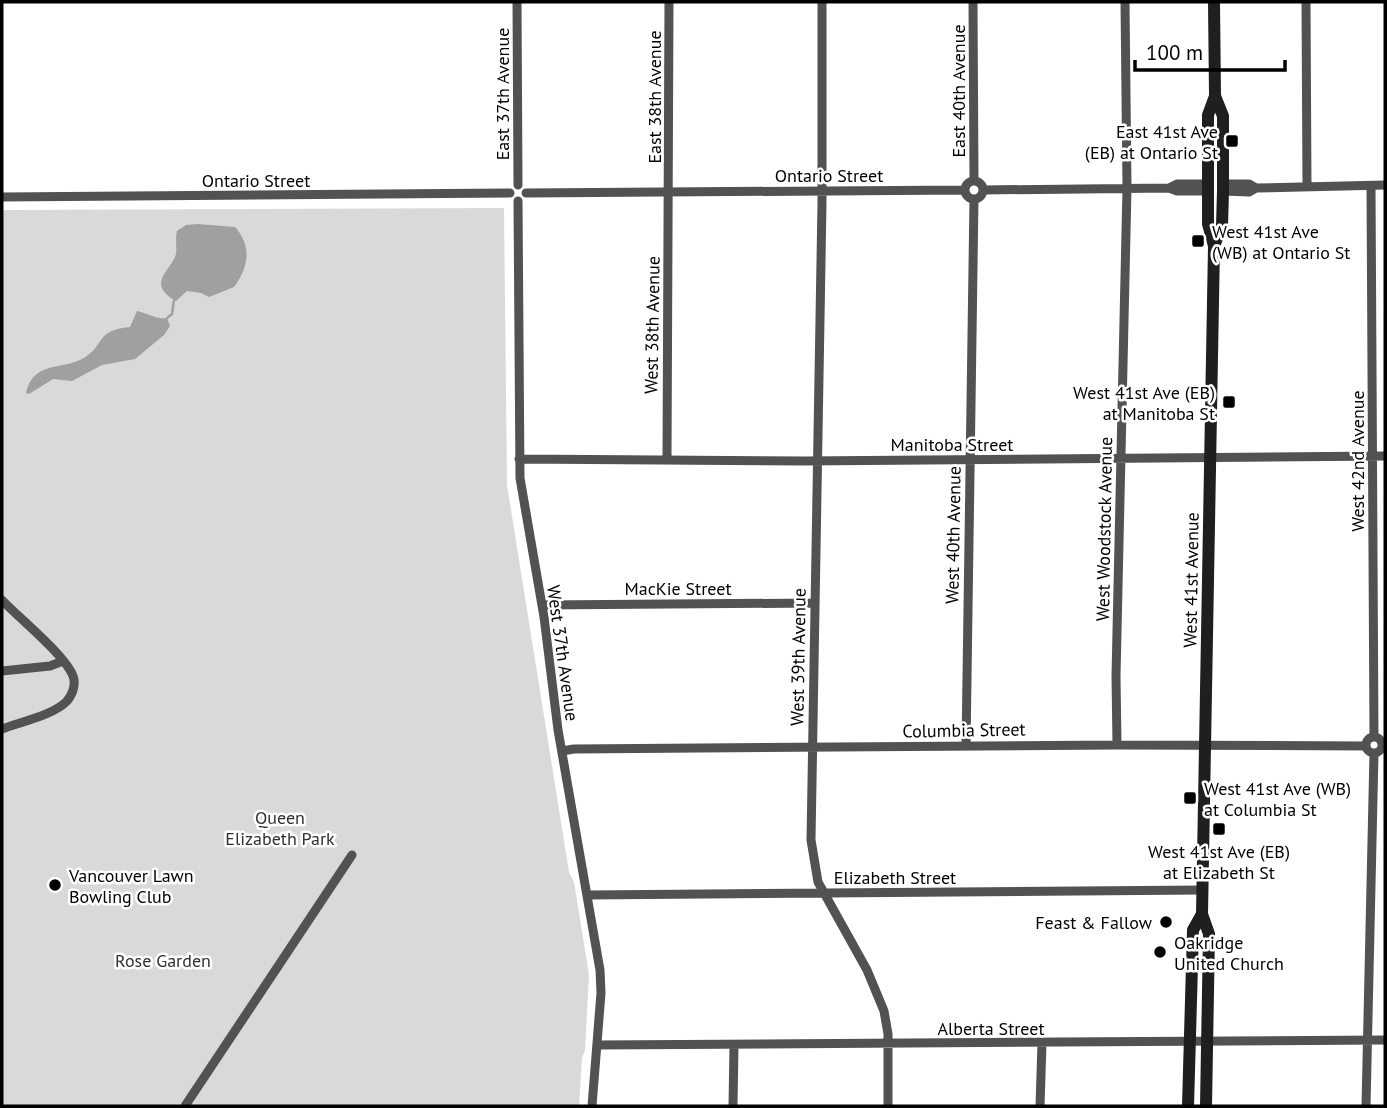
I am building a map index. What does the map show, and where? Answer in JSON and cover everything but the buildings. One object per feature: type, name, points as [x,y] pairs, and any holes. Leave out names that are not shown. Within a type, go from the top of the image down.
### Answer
[{"type":"main road","points":[[1214,2],[1214,96]]},
{"type":"main road","name":"West 41st Avenue","points":[[1206,1106],[1209,934],[1202,914],[1214,246],[1208,223],[1208,115],[1214,96]]},
{"type":"main road","name":"West 41st Avenue","points":[[1214,96],[1223,116],[1222,226],[1214,246]]},
{"type":"main road","name":"West 41st Avenue","points":[[1188,1106],[1192,930],[1202,914]]},
{"type":"street","name":"East 37th Avenue","points":[[517,2],[518,186]]},
{"type":"street","name":"East 38th Avenue","points":[[669,2],[670,192]]},
{"type":"street","name":"West 39th Avenue","points":[[822,2],[822,191],[811,840],[818,882],[867,970],[884,1011],[889,1044],[888,1106]]},
{"type":"street","name":"East 40th Avenue","points":[[973,2],[974,180]]},
{"type":"street","name":"West Woodstock Avenue","points":[[1117,745],[1116,676],[1127,188],[1125,2]]},
{"type":"street","points":[[1306,2],[1307,187]]},
{"type":"street","points":[[974,180],[981,183],[983,190],[981,196],[974,199],[968,197],[964,190],[968,182],[974,180]]},
{"type":"street","points":[[1223,188],[1249,192],[1256,188],[1385,185]]},
{"type":"street","points":[[518,186],[524,188],[526,193],[524,199],[518,201],[513,199],[510,193],[518,186]]},
{"type":"street","name":"West 42nd Avenue","points":[[1371,186],[1374,737]]},
{"type":"street","points":[[983,190],[1169,188],[1177,191],[1208,188]]},
{"type":"street","name":"Ontario Street","points":[[526,193],[964,190]]},
{"type":"street","name":"West 38th Avenue","points":[[667,459],[670,192]]},
{"type":"street","name":"Ontario Street","points":[[2,197],[510,193]]},
{"type":"street","name":"West 40th Avenue","points":[[966,746],[974,199]]},
{"type":"street","name":"West 37th Avenue","points":[[518,201],[519,459],[601,993],[592,1106]]},
{"type":"street","name":"Manitoba Street","points":[[519,459],[817,461],[1385,456]]},
{"type":"street","points":[[2,600],[63,661],[73,674],[75,683],[67,701],[54,709],[2,729]]},
{"type":"street","name":"MacKie Street","points":[[542,605],[815,603]]},
{"type":"street","points":[[2,671],[50,666],[63,661]]},
{"type":"street","points":[[1374,737],[1384,746],[1374,753],[1366,746],[1369,739],[1374,737]]},
{"type":"street","name":"Columbia Street","points":[[562,751],[737,747],[812,749],[1117,745],[1366,746]]},
{"type":"street","points":[[1366,1106],[1374,753]]},
{"type":"street","points":[[185,1106],[352,855]]},
{"type":"street","name":"Elizabeth Street","points":[[588,895],[1203,890]]},
{"type":"street","name":"Alberta Street","points":[[597,1045],[1385,1040]]},
{"type":"street","points":[[1040,1106],[1042,1044]]},
{"type":"street","points":[[733,1106],[734,1045]]},
{"type":"green space","name":"Queen Elizabeth Park","points":[[504,208],[507,485],[569,872],[574,882],[589,975],[579,1106],[2,1106],[2,210]]},
{"type":"shaded area","points":[[186,225],[235,227],[246,249],[243,272],[234,287],[209,297],[187,291],[176,301],[162,288],[161,282],[176,254],[177,231]]},
{"type":"shaded area","points":[[137,311],[167,318],[170,326],[164,335],[135,359],[102,365],[72,381],[53,379],[29,394],[26,393],[30,383],[41,371],[82,359],[111,331],[130,327]]},
{"type":"waterway","points":[[167,318],[172,314],[174,300]]},
{"type":"place","name":"East 41st Ave (EB) at Ontario St","points":[[1232,141]]},
{"type":"place","name":"West 41st Ave (WB) at Ontario St","points":[[1198,241]]},
{"type":"place","name":"West 41st Ave (EB) at Manitoba St","points":[[1229,402]]},
{"type":"place","name":"West 41st Ave (WB) at Columbia St","points":[[1190,798]]},
{"type":"place","name":"West 41st Ave (EB) at Elizabeth St","points":[[1219,829]]},
{"type":"place","name":"Vancouver Lawn Bowling Club","points":[[55,885]]},
{"type":"place","name":"Feast & Fallow","points":[[1166,922]]},
{"type":"place","name":"Oakridge United Church","points":[[1160,952]]},
{"type":"park label","name":"Rose Garden","points":[[163,960]]}]
